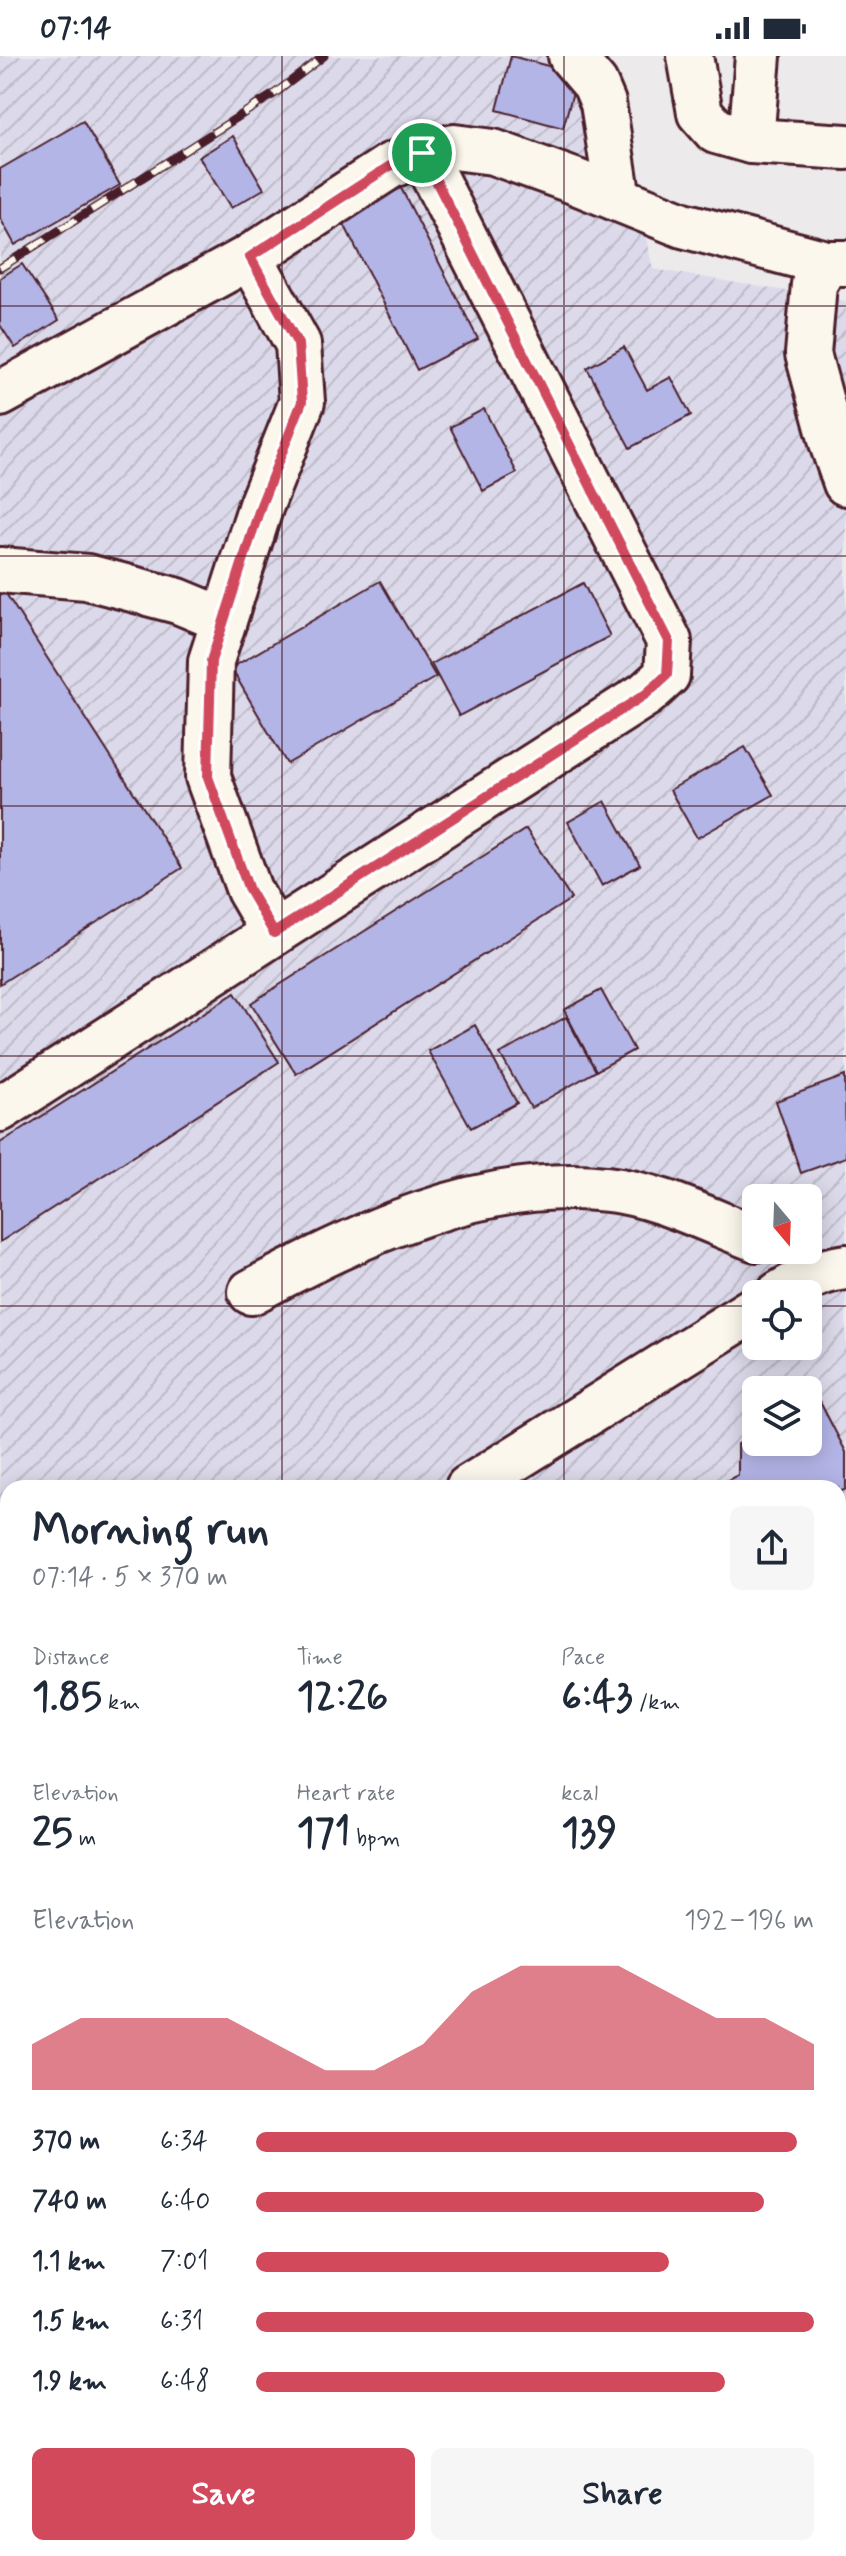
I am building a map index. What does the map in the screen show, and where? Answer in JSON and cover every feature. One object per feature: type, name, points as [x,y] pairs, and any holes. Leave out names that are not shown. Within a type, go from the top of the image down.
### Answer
[{"type":"street","points":[[571,56],[595,84],[603,103],[618,199]]},
{"type":"street","points":[[690,56],[700,113],[716,131],[751,141],[846,147]]},
{"type":"street","points":[[751,141],[758,56]]},
{"type":"street","points":[[0,394],[250,257],[390,166],[422,153],[454,147],[493,152],[683,225],[836,263]]},
{"type":"street","points":[[0,1109],[646,694],[667,675],[669,641],[422,153]]},
{"type":"street","points":[[250,257],[298,344],[302,402],[261,505],[211,661],[208,777],[249,890],[274,933]]},
{"type":"street","points":[[836,263],[814,284],[808,354],[846,483]]},
{"type":"street","points":[[0,570],[87,577],[178,601],[224,620]]},
{"type":"street","points":[[251,1292],[368,1235],[458,1201],[560,1187],[609,1189],[659,1201],[742,1234]]},
{"type":"street","points":[[802,1280],[839,1268]]},
{"type":"street","points":[[481,1480],[742,1317]]},
{"type":"shaded area","points":[[0,56],[605,56],[653,269],[846,301],[846,1480],[0,1480]]},
{"type":"building","points":[[511,56],[578,74],[563,128],[497,110]]},
{"type":"building","points":[[83,121],[120,185],[15,245],[0,218],[0,169]]},
{"type":"building","points":[[233,136],[264,189],[231,208],[199,157]]},
{"type":"building","points":[[401,188],[478,339],[417,370],[341,218]]},
{"type":"building","points":[[22,264],[59,320],[15,348],[0,325],[0,278]]},
{"type":"building","points":[[624,347],[647,390],[671,377],[691,415],[630,448],[587,368]]},
{"type":"building","points":[[484,409],[517,473],[483,491],[450,427]]},
{"type":"building","points":[[380,581],[436,677],[287,764],[231,668]]},
{"type":"building","points":[[583,583],[610,636],[459,716],[431,664]]},
{"type":"building","points":[[3,589],[182,868],[0,984],[0,591]]},
{"type":"building","points":[[745,747],[773,795],[697,838],[670,790]]},
{"type":"building","points":[[605,801],[640,865],[602,886],[568,822]]},
{"type":"building","points":[[526,829],[571,899],[296,1074],[251,1003]]},
{"type":"building","points":[[601,990],[634,1050],[596,1071],[564,1010]]},
{"type":"building","points":[[235,993],[279,1062],[0,1242],[0,1143]]},
{"type":"building","points":[[566,1017],[596,1071],[531,1108],[500,1054]]},
{"type":"building","points":[[475,1025],[517,1103],[471,1128],[428,1051]]},
{"type":"building","points":[[845,1076],[846,1157],[801,1173],[776,1101]]},
{"type":"building","points":[[822,1406],[846,1452],[846,1480],[728,1480],[738,1475],[738,1444],[742,1442],[742,1456],[822,1456]]},
{"type":"railway","points":[[0,268],[274,94],[324,56]]},
{"type":"route","points":[[422,153],[669,641],[667,675],[646,694],[274,933],[249,890],[208,777],[211,661],[261,505],[302,402],[298,344],[250,257],[390,166],[422,153]]}]
